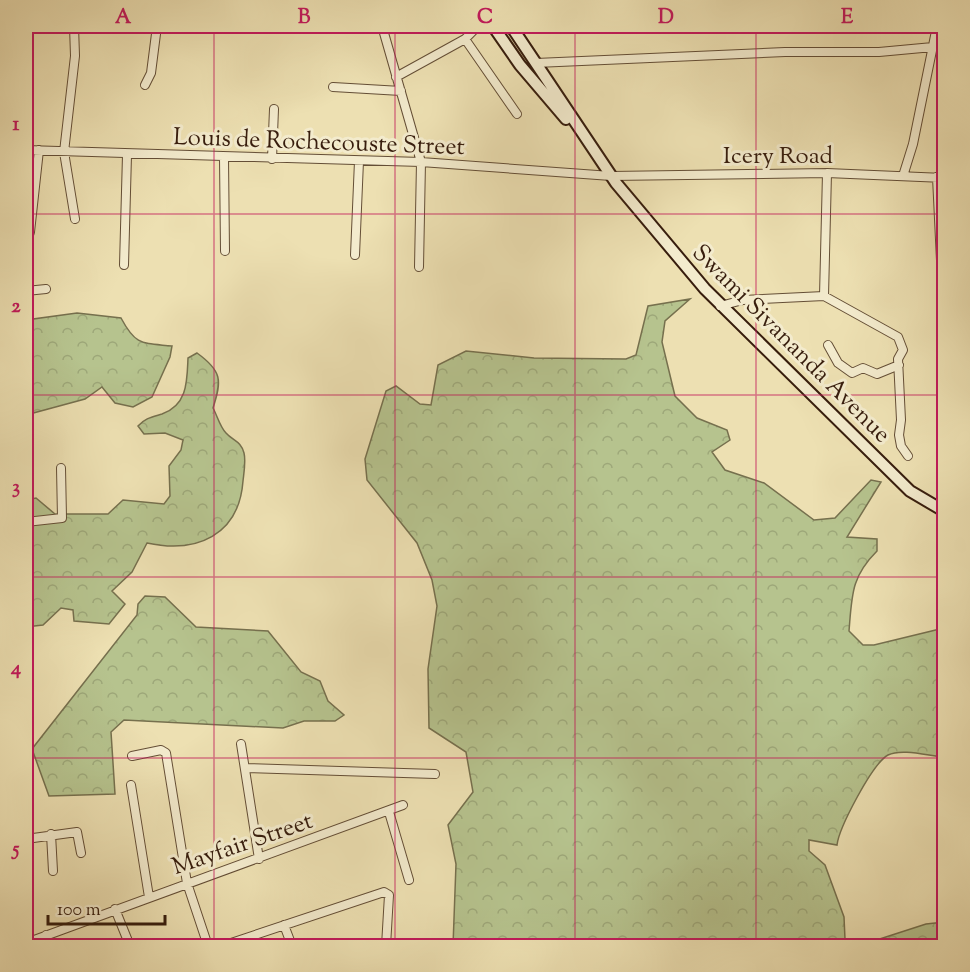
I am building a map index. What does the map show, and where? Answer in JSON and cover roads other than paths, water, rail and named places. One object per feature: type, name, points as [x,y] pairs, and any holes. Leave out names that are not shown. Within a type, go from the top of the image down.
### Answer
[{"type":"street","points":[[74,26],[75,56],[64,152],[75,219]]},
{"type":"street","points":[[146,85],[151,73],[158,26]]},
{"type":"street","points":[[382,26],[421,162],[419,267]]},
{"type":"street","points":[[396,77],[465,39],[474,31],[474,26]]},
{"type":"street","points":[[493,26],[520,65],[601,161]]},
{"type":"street","points":[[512,26],[601,161]]},
{"type":"street","points":[[903,176],[913,144],[937,26]]},
{"type":"street","points":[[465,39],[517,114]]},
{"type":"street","points":[[536,63],[785,52],[879,52],[933,47]]},
{"type":"street","points":[[333,87],[401,91]]},
{"type":"street","points":[[272,159],[274,109]]},
{"type":"street","name":"Louis de Rochecouste Street","points":[[26,150],[224,158],[421,162],[611,176]]},
{"type":"street","points":[[26,243],[30,232],[39,150]]},
{"type":"street","points":[[124,265],[127,155]]},
{"type":"street","points":[[224,158],[225,251]]},
{"type":"street","points":[[355,255],[359,160]]},
{"type":"street","name":"Swami Sivananda Avenue","points":[[601,161],[720,306],[910,491],[945,511]]},
{"type":"street","points":[[824,296],[827,173]]},
{"type":"street","name":"Icery Road","points":[[611,176],[827,173],[941,178]]},
{"type":"street","points":[[941,178],[945,323]]},
{"type":"street","points":[[26,291],[46,289]]},
{"type":"street","points":[[720,306],[743,300],[824,296],[898,337],[903,350],[899,365],[901,420],[898,435],[901,446],[908,456]]},
{"type":"street","points":[[828,345],[838,363],[852,373],[863,368],[877,374],[899,365]]},
{"type":"street","points":[[26,522],[62,518],[61,468]]},
{"type":"street","points":[[242,744],[259,859]]},
{"type":"street","points":[[132,756],[161,750],[166,753],[187,883],[208,946]]},
{"type":"street","points":[[245,768],[435,774]]},
{"type":"street","points":[[131,785],[149,897]]},
{"type":"street","name":"Mayfair Street","points":[[26,943],[404,805]]},
{"type":"street","points":[[389,812],[410,880]]},
{"type":"street","points":[[26,839],[77,832],[81,853]]},
{"type":"street","points":[[51,834],[53,871]]},
{"type":"street","points":[[222,946],[387,893],[385,946]]},
{"type":"street","points":[[115,909],[130,946]]},
{"type":"street","points":[[284,925],[292,946]]},
{"type":"street","points":[[46,935],[51,946]]}]
